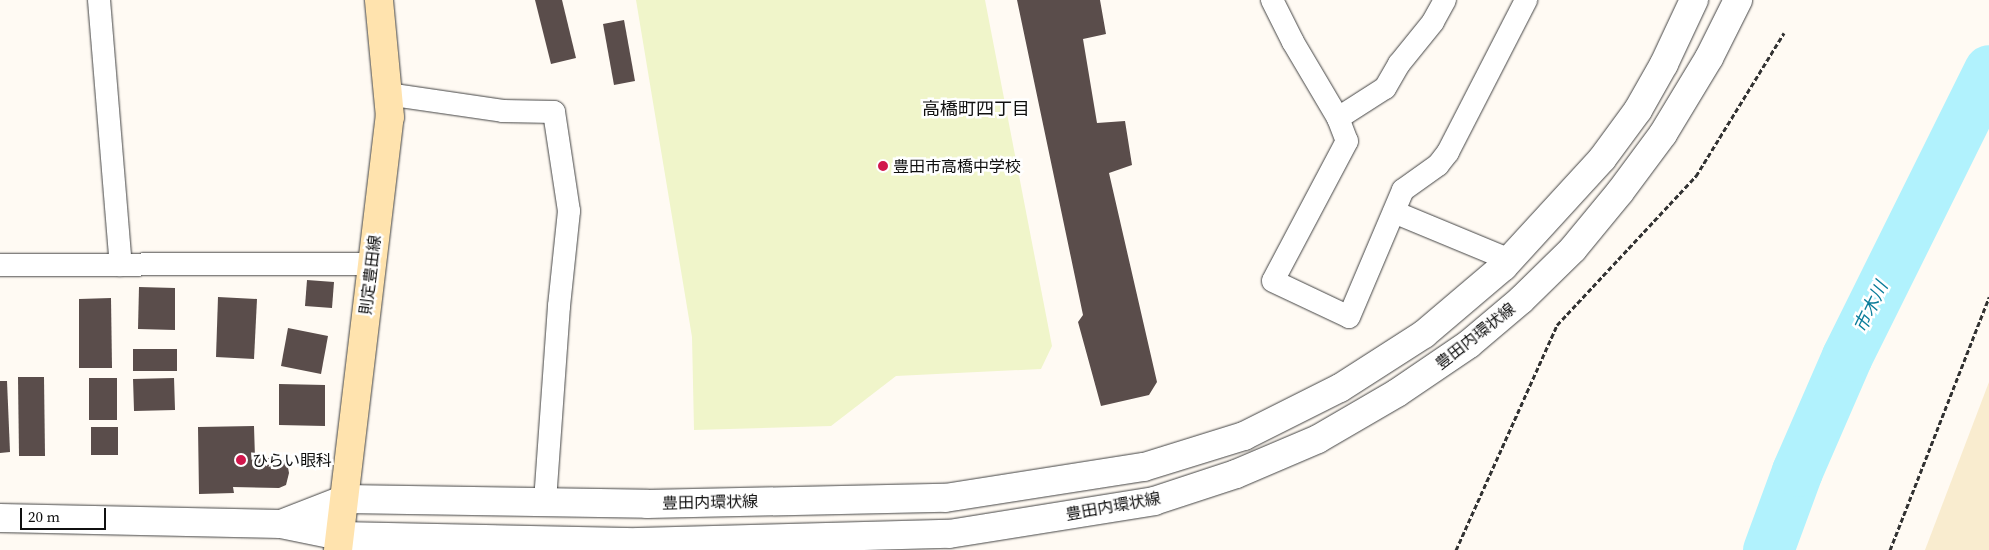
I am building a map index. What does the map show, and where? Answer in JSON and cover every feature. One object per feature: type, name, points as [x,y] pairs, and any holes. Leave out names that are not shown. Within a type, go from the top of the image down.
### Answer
[{"type":"main road","name":"則定豊田線","points":[[339,543],[390,117],[379,0]]},
{"type":"street","points":[[98,0],[121,265]]},
{"type":"street","points":[[1272,0],[1293,42],[1338,118],[1348,140],[1273,281],[1349,317],[1403,190],[1438,165],[1448,152],[1526,0]]},
{"type":"street","points":[[1338,118],[1384,88],[1399,64],[1432,22],[1445,0]]},
{"type":"street","name":"豊田内環状線","points":[[281,524],[345,499],[648,504],[945,498],[1144,467],[1244,436],[1340,388],[1424,334],[1510,260],[1602,158],[1638,110],[1664,64],[1694,0]]},
{"type":"street","name":"豊田内環状線","points":[[0,518],[281,524],[339,543],[638,542],[949,534],[1154,501],[1236,474],[1318,439],[1397,393],[1468,344],[1522,300],[1573,249],[1620,192],[1663,134],[1709,58],[1738,0]]},
{"type":"street","points":[[388,94],[503,111],[554,112],[569,211],[559,306],[545,502]]},
{"type":"street","points":[[1394,212],[1510,260]]},
{"type":"street","points":[[0,265],[371,264]]},
{"type":"path","points":[[1456,550],[1557,325],[1696,176],[1784,33]]},
{"type":"path","points":[[1890,550],[1989,297]]},
{"type":"shaded area","points":[[1989,382],[1989,550],[1925,550]]},
{"type":"green space","name":"豊田市高橋中学校","points":[[636,0],[985,0],[1052,346],[1041,369],[896,376],[831,426],[694,430],[692,337]]},
{"type":"building","points":[[535,0],[562,0],[576,58],[551,64]]},
{"type":"building","points":[[1017,0],[1100,0],[1106,34],[1083,39],[1097,123],[1125,121],[1132,165],[1109,173],[1157,382],[1149,395],[1101,406],[1078,322],[1083,315]]},
{"type":"building","points":[[624,20],[635,81],[614,85],[603,24]]},
{"type":"building","points":[[307,280],[334,282],[332,308],[305,306]]},
{"type":"building","points":[[139,287],[175,288],[175,330],[138,329]]},
{"type":"building","points":[[218,297],[257,299],[254,359],[216,357]]},
{"type":"building","points":[[111,298],[112,368],[79,368],[79,299]]},
{"type":"building","points":[[288,328],[328,336],[321,374],[281,366]]},
{"type":"building","points":[[133,349],[177,349],[177,371],[133,371]]},
{"type":"building","points":[[18,377],[44,377],[45,456],[19,456]]},
{"type":"building","points":[[89,378],[117,378],[117,420],[89,420]]},
{"type":"building","points":[[174,378],[175,410],[134,411],[133,379]]},
{"type":"building","points":[[0,381],[7,381],[10,452],[0,453]]},
{"type":"building","points":[[279,384],[325,385],[325,426],[279,425]]},
{"type":"building","name":"ひらい眼科","points":[[254,426],[255,458],[280,458],[287,462],[289,473],[286,485],[279,488],[233,487],[234,493],[199,494],[198,427]]},
{"type":"building","points":[[91,427],[118,427],[118,455],[91,455]]},
{"type":"waterway","name":"市木川","points":[[1768,550],[1797,471],[1847,356],[1989,70]]},
{"type":"place","name":"豊田市高橋中学校","points":[[883,166]]},
{"type":"place","name":"ひらい眼科","points":[[241,460]]},
{"type":"district","name":"高橋町四丁目","points":[[976,109]]}]
